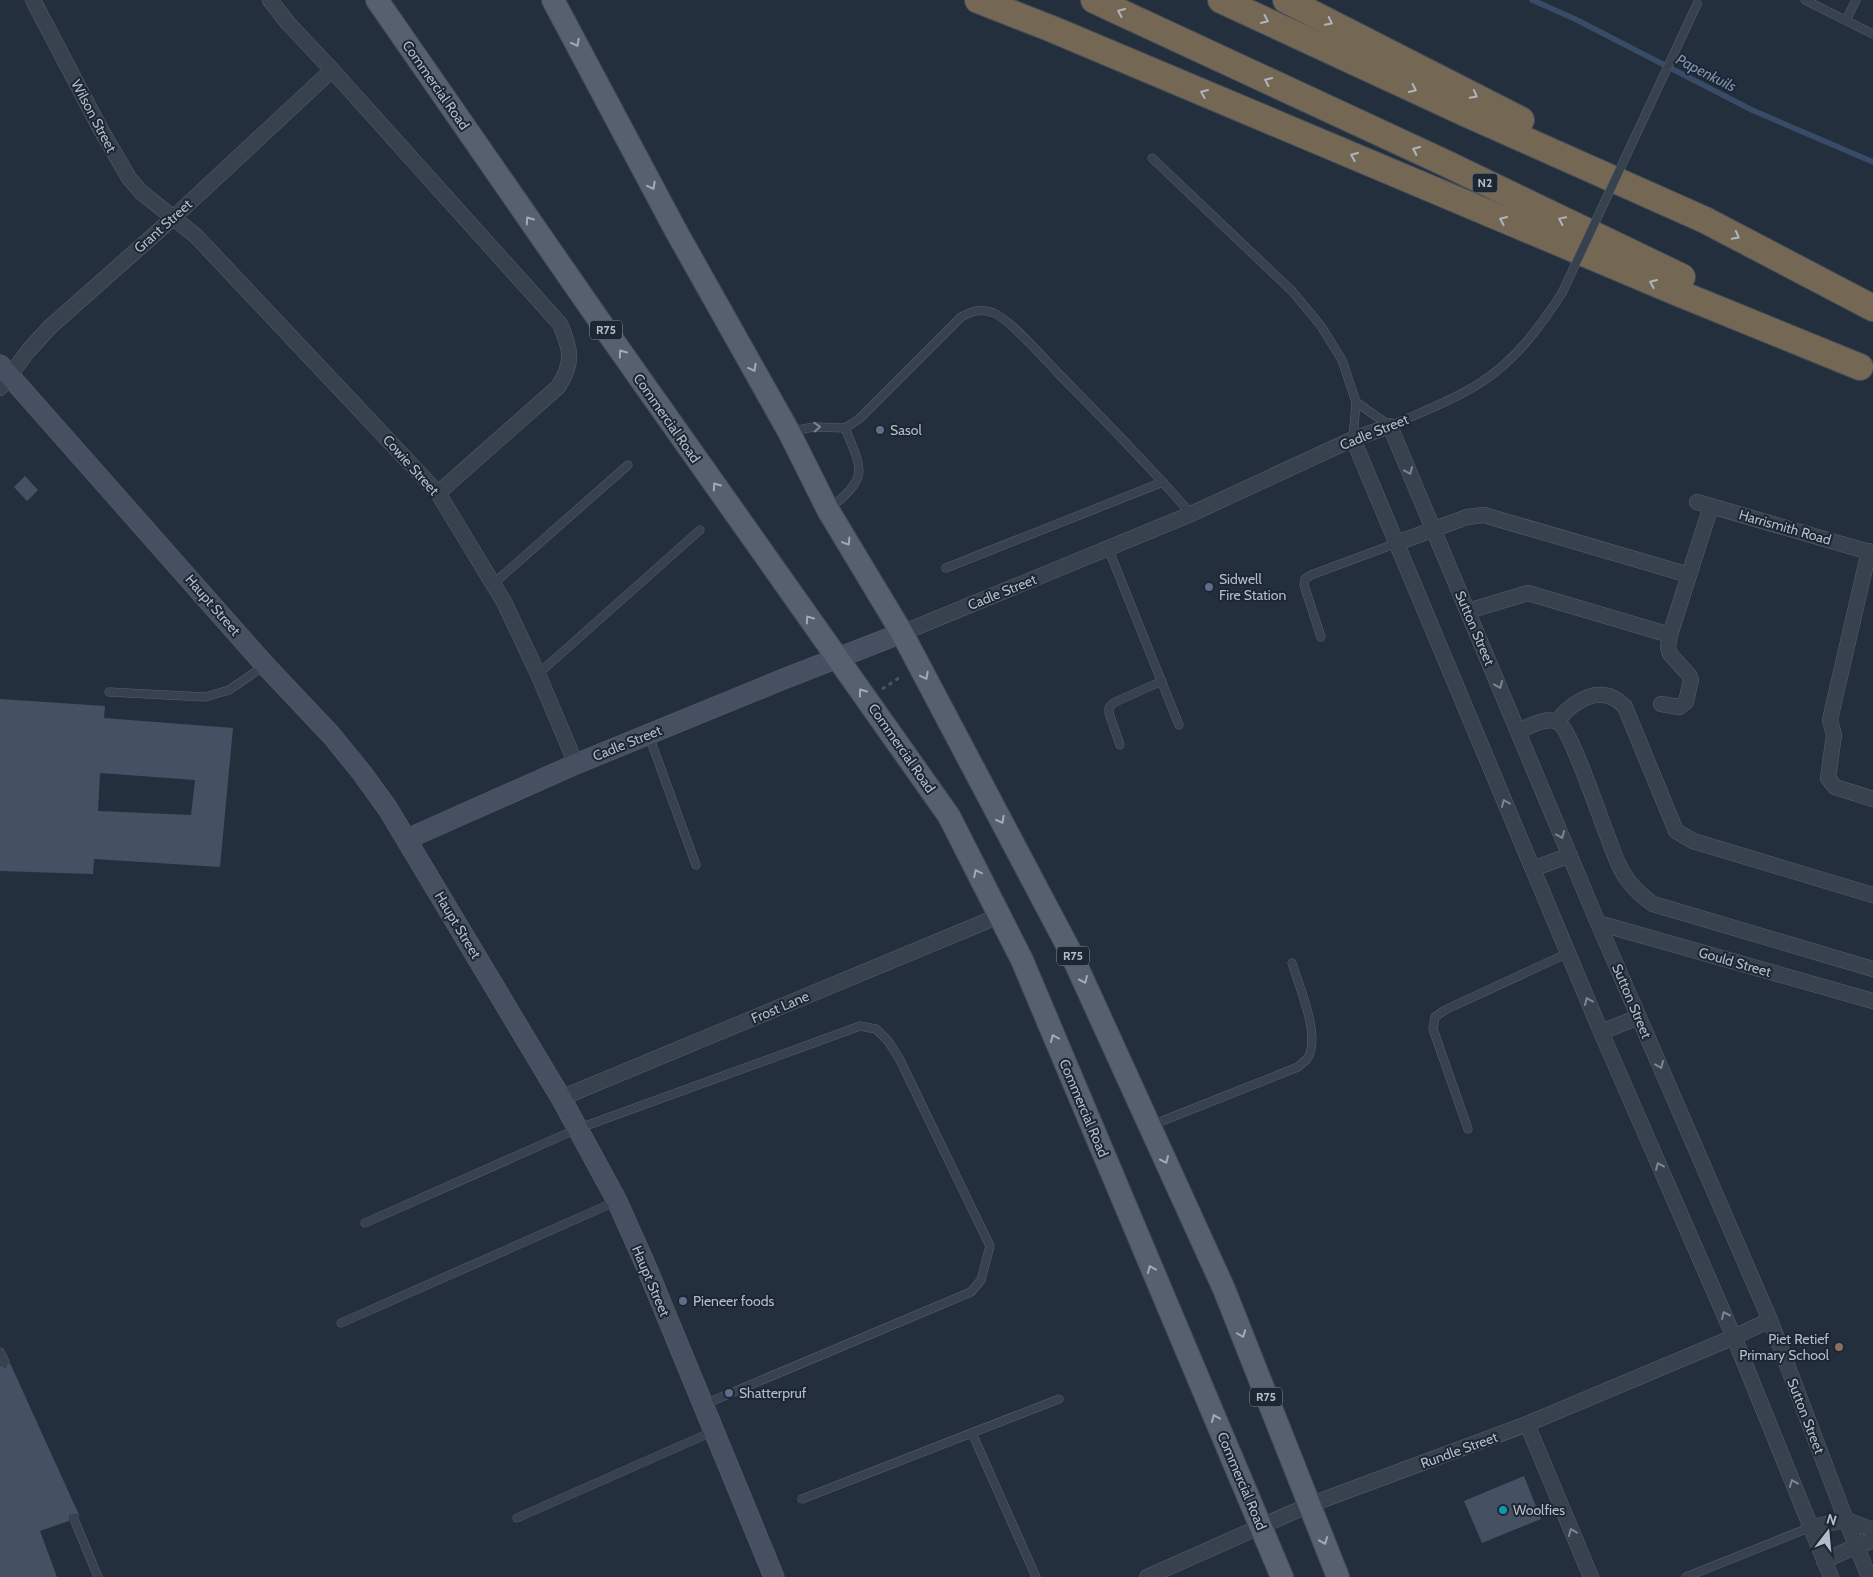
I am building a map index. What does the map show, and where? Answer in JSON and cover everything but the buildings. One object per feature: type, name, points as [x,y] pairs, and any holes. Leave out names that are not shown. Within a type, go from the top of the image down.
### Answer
[{"type":"highway","points":[[978,0],[1867,370]]},
{"type":"highway","name":"N2","points":[[1094,0],[1487,183],[1681,276],[1867,370]]},
{"type":"highway","points":[[1221,0],[1467,114],[1705,220]]},
{"type":"highway","points":[[1286,0],[1426,70],[1632,178],[1705,220],[1873,308]]},
{"type":"main road","name":"Commercial Road","points":[[377,0],[610,336],[949,816],[1022,960],[1282,1577]]},
{"type":"main road","name":"R75","points":[[553,0],[676,231],[789,432],[828,510],[920,666],[1069,948],[1224,1289],[1338,1577]]},
{"type":"street","name":"Wilson Street","points":[[33,0],[100,128],[129,178],[172,218]]},
{"type":"street","points":[[270,0],[287,22],[560,324],[566,337],[570,354],[565,376],[558,386],[438,493]]},
{"type":"street","name":"Grant Street","points":[[4,376],[44,333],[332,70]]},
{"type":"street","name":"Cowie Street","points":[[172,218],[196,236],[438,493],[494,583],[538,674],[576,764]]},
{"type":"street","name":"Haupt Street","points":[[4,376],[265,665],[332,736],[388,809],[561,1098],[617,1201],[646,1266],[774,1577]]},
{"type":"street","name":"Cadle Street","points":[[407,839],[576,764],[1191,514],[1353,439],[1390,426]]},
{"type":"street","name":"Sutton Street","points":[[1390,426],[1598,923],[1770,1320],[1856,1546],[1870,1577]]},
{"type":"street","points":[[1353,439],[1601,1032],[1734,1337],[1831,1577]]},
{"type":"street","name":"Harrismith Road","points":[[1689,575],[1704,504],[1871,552]]},
{"type":"street","points":[[1397,544],[1467,517],[1484,515],[1689,575],[1670,635],[1668,648],[1670,654],[1689,675],[1691,680],[1690,688],[1686,702],[1683,705],[1679,707],[1661,704]]},
{"type":"street","points":[[1871,552],[1830,720],[1834,735],[1828,778],[1835,787],[1873,799]]},
{"type":"street","points":[[1468,611],[1528,593],[1670,635]]},
{"type":"street","points":[[1556,722],[1578,702],[1599,694],[1614,698],[1624,707],[1676,831],[1693,841],[1873,895]]},
{"type":"street","points":[[1518,731],[1540,722],[1556,722],[1563,726],[1576,754],[1619,866],[1634,888],[1649,901],[1659,907],[1873,969]]},
{"type":"street","points":[[1533,869],[1570,855]]},
{"type":"street","name":"Frost Lane","points":[[561,1098],[999,916]]},
{"type":"street","name":"Gould Street","points":[[1598,923],[1873,1002]]},
{"type":"street","points":[[1601,1032],[1639,1017]]},
{"type":"street","name":"Rundle Street","points":[[1147,1577],[1309,1505],[1527,1424],[1770,1320]]},
{"type":"street","points":[[1527,1424],[1590,1577]]},
{"type":"street","points":[[1811,1527],[1846,1520],[1873,1530]]},
{"type":"street","points":[[1824,1560],[1873,1541]]},
{"type":"lane","points":[[1805,0],[1873,34]]},
{"type":"lane","points":[[1846,20],[1856,0]]},
{"type":"lane","name":"Cadle Street","points":[[1390,426],[1460,395],[1482,382],[1528,341],[1545,319],[1562,293],[1698,1]]},
{"type":"lane","points":[[1152,158],[1292,291],[1321,326],[1342,360],[1356,402],[1353,439]]},
{"type":"lane","points":[[789,432],[814,427],[846,428],[860,419],[961,317],[978,310],[987,311],[996,314],[1005,321],[1037,351],[1163,482],[1191,514]]},
{"type":"lane","points":[[1356,402],[1390,426]]},
{"type":"lane","points":[[828,510],[843,497],[859,475],[859,461],[846,428]]},
{"type":"lane","points":[[494,583],[628,465]]},
{"type":"lane","points":[[946,568],[1163,482]]},
{"type":"lane","points":[[538,674],[700,530]]},
{"type":"lane","points":[[1321,637],[1304,585],[1305,580],[1311,575],[1397,544]]},
{"type":"lane","points":[[1108,548],[1179,725]]},
{"type":"lane","points":[[109,692],[205,697],[229,690],[265,665]]},
{"type":"lane","points":[[1120,744],[1109,708],[1113,703],[1162,681]]},
{"type":"lane","points":[[649,734],[696,865]]},
{"type":"lane","points":[[1468,1129],[1433,1029],[1435,1017],[1445,1010],[1568,953]]},
{"type":"lane","points":[[1150,1126],[1298,1067],[1308,1058],[1312,1044],[1312,1031],[1292,963]]},
{"type":"lane","points":[[365,1223],[577,1129],[860,1026],[876,1029],[888,1041],[900,1058],[990,1246],[981,1280],[971,1292],[703,1404]]},
{"type":"lane","points":[[341,1323],[617,1201]]},
{"type":"lane","points":[[0,1352],[5,1362]]},
{"type":"lane","points":[[802,1498],[1059,1399]]},
{"type":"lane","points":[[517,1518],[714,1431]]},
{"type":"lane","points":[[972,1432],[1036,1577]]},
{"type":"lane","points":[[74,1520],[98,1577]]},
{"type":"lane","points":[[1686,1577],[1811,1527]]},
{"type":"path","points":[[867,698],[920,666]]},
{"type":"waterway","name":"Papenkuils","points":[[1532,0],[1575,19],[1752,110],[1873,162]]},
{"type":"place","name":"Sasol","points":[[880,430]]},
{"type":"place","name":"Sidwell Fire Station","points":[[1209,587]]},
{"type":"place","name":"Pieneer foods","points":[[683,1301]]},
{"type":"place","name":"Piet Retief Primary School","points":[[1839,1347]]},
{"type":"place","name":"Shatterpruf","points":[[729,1393]]},
{"type":"place","name":"Woolfies","points":[[1503,1510]]}]
